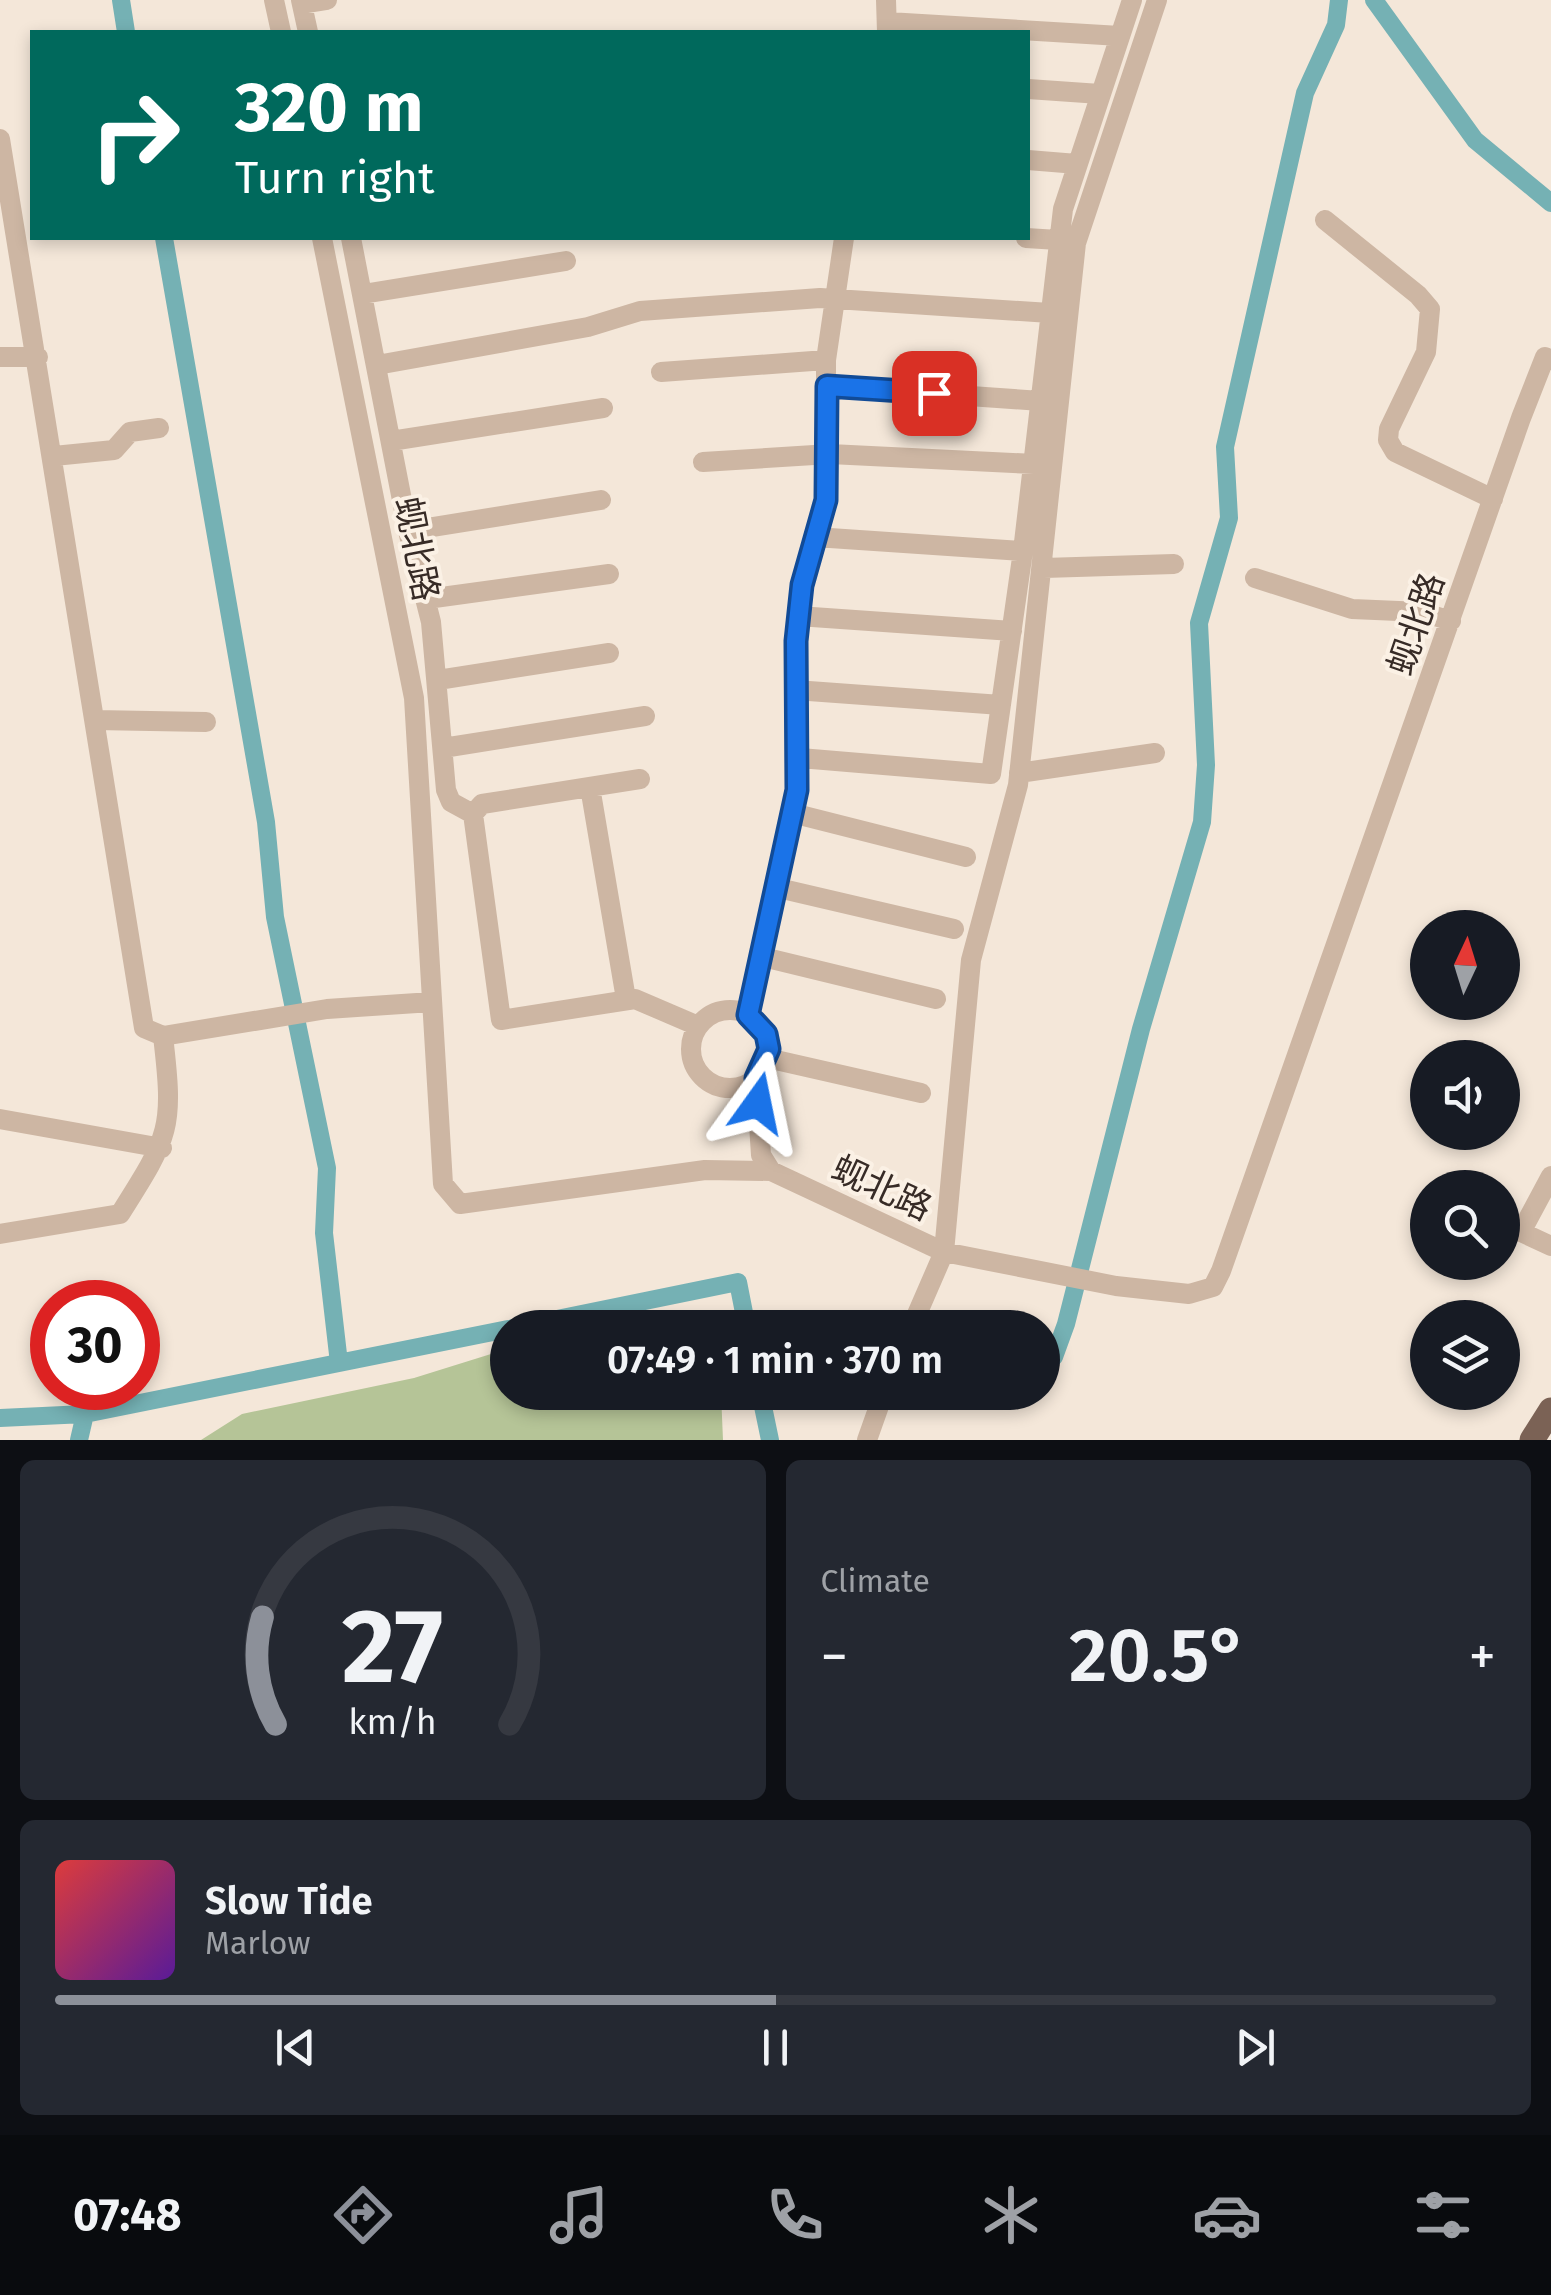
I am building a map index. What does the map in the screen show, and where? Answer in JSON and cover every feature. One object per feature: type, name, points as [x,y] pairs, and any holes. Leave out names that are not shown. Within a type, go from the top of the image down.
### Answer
[{"type":"main road","points":[[1532,1440],[1551,1410]]},
{"type":"street","points":[[274,0],[280,30]]},
{"type":"street","points":[[308,30],[302,2],[327,0]]},
{"type":"street","points":[[886,0],[888,27],[965,30]]},
{"type":"street","points":[[800,758],[992,774],[1034,464],[1058,240],[1077,164],[1132,0]]},
{"type":"street","points":[[919,1310],[944,1252],[972,960],[1019,773],[1076,243],[1157,0]]},
{"type":"street","points":[[1030,33],[1120,36]]},
{"type":"street","points":[[1030,89],[1100,94]]},
{"type":"street","points":[[0,139],[144,1028],[163,1036],[327,1009],[432,1002]]},
{"type":"street","points":[[1030,160],[1077,164]]},
{"type":"street","points":[[1324,220],[1418,294],[1430,309],[1426,352],[1389,429],[1388,440],[1396,452],[1493,500]]},
{"type":"street","points":[[1030,238],[1058,240]]},
{"type":"street","name":"蚬北路","points":[[322,240],[414,698],[443,1184],[460,1204],[705,1170],[771,1171],[944,1252],[1063,1278],[1189,1294],[1213,1286],[1493,500],[1548,359]]},
{"type":"street","points":[[353,240],[408,531],[427,599],[451,802],[473,814]]},
{"type":"street","points":[[748,1015],[792,813],[800,758],[795,690],[798,616],[826,500],[830,454],[826,360],[844,240]]},
{"type":"street","points":[[363,294],[566,261]]},
{"type":"street","points":[[378,364],[588,327],[640,311],[833,299],[1050,313]]},
{"type":"street","points":[[0,357],[38,357]]},
{"type":"street","points":[[661,372],[826,360]]},
{"type":"street","points":[[827,386],[1041,400]]},
{"type":"street","points":[[391,441],[603,408]]},
{"type":"street","points":[[54,456],[114,450],[130,432],[159,428]]},
{"type":"street","points":[[703,462],[830,454],[1034,464]]},
{"type":"street","points":[[408,531],[601,500]]},
{"type":"street","points":[[815,537],[1023,551]]},
{"type":"street","points":[[1044,568],[1174,564]]},
{"type":"street","points":[[427,599],[609,574]]},
{"type":"street","points":[[1255,578],[1352,609],[1422,612],[1451,621]]},
{"type":"street","points":[[798,616],[1012,631]]},
{"type":"street","points":[[438,680],[609,653]]},
{"type":"street","points":[[795,690],[1001,705]]},
{"type":"street","points":[[443,748],[644,716]]},
{"type":"street","points":[[96,720],[206,722]]},
{"type":"street","points":[[1019,773],[1155,753]]},
{"type":"street","points":[[473,814],[482,804],[640,779]]},
{"type":"street","points":[[590,787],[626,1000]]},
{"type":"street","points":[[792,813],[966,857]]},
{"type":"street","points":[[473,814],[502,1020],[635,999],[698,1026]]},
{"type":"street","points":[[774,887],[954,929]]},
{"type":"street","points":[[759,956],[936,999]]},
{"type":"street","points":[[726,1010],[748,1015],[766,1034],[767,1058],[756,1078],[742,1086],[710,1083],[692,1057],[692,1040],[698,1026],[726,1010]]},
{"type":"street","points":[[0,1234],[120,1214],[162,1148],[171,1104],[163,1036]]},
{"type":"street","points":[[767,1058],[921,1093]]},
{"type":"street","points":[[756,1078],[761,1155],[771,1171]]},
{"type":"street","points":[[0,1119],[162,1148]]},
{"type":"street","points":[[1551,1176],[1521,1232],[1551,1246]]},
{"type":"street","points":[[866,1440],[877,1410]]},
{"type":"green space","points":[[490,1354],[490,1410],[722,1410],[723,1440],[201,1440],[242,1414],[414,1378]]},
{"type":"waterway","points":[[121,0],[126,30]]},
{"type":"waterway","points":[[1060,1340],[1141,1029],[1202,822],[1206,765],[1199,623],[1229,518],[1225,447],[1305,93],[1336,25],[1339,0]]},
{"type":"waterway","points":[[1374,0],[1475,140],[1551,203]]},
{"type":"waterway","points":[[164,240],[266,822],[275,917],[327,1168],[324,1233],[339,1363]]},
{"type":"waterway","points":[[601,1310],[738,1282],[743,1310]]},
{"type":"waterway","points":[[0,1418],[85,1414],[490,1333]]},
{"type":"waterway","points":[[764,1410],[770,1440]]},
{"type":"waterway","points":[[79,1440],[85,1414]]},
{"type":"route","points":[[758,1103],[756,1078],[766,1065],[769,1049],[766,1034],[748,1015],[754,1001],[764,924],[797,790],[800,758],[794,665],[802,585],[826,500],[830,454],[827,386],[934,393]]}]
